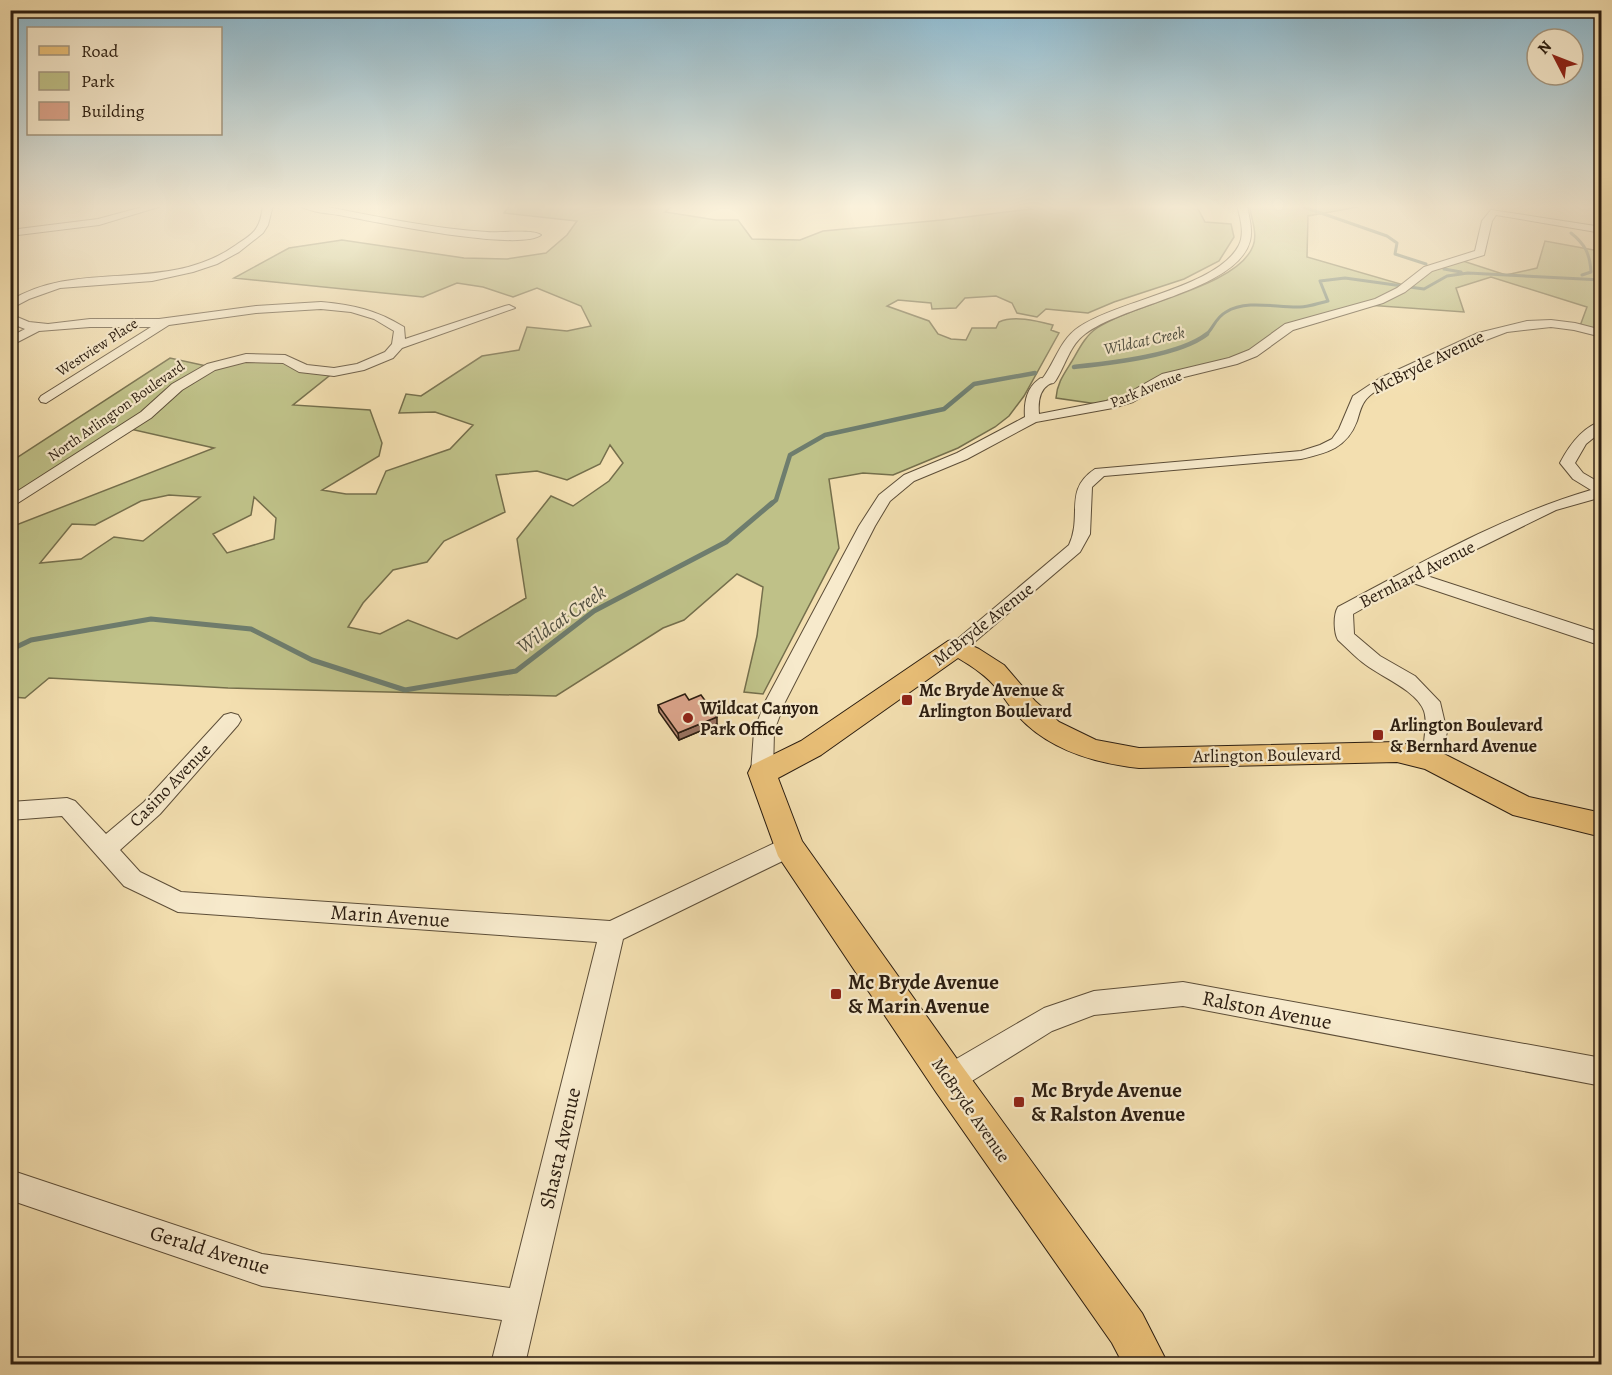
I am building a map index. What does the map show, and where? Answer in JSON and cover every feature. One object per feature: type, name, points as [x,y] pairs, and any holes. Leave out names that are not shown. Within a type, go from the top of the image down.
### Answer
[{"type":"main road","name":"Arlington Boulevard","points":[[957,647],[988,664],[1006,682],[1026,708],[1048,728],[1079,745],[1109,755],[1138,758],[1397,752],[1432,760],[1469,782],[1523,807],[1602,825]]},
{"type":"main road","name":"McBryde Avenue","points":[[957,647],[811,748],[762,773],[789,847],[949,1079],[1127,1328],[1146,1365]]},
{"type":"street","points":[[14,301],[40,290],[74,284],[152,278],[187,269]]},
{"type":"street","points":[[1032,419],[1030,404],[1042,383],[1049,380],[1076,336],[1095,322],[1124,308],[1198,282],[1220,269]]},
{"type":"street","name":"Park Avenue","points":[[762,773],[764,731],[775,702],[884,498],[909,478],[962,456],[1032,419],[1108,405],[1128,399],[1167,377],[1233,361],[1253,352],[1289,327],[1367,305],[1403,287],[1428,269]]},
{"type":"street","points":[[10,317],[16,322],[37,327],[90,323],[165,323],[268,308],[312,306],[345,308],[370,312],[389,320],[400,330],[398,345]]},
{"type":"street","name":"North Arlington Boulevard","points":[[10,504],[146,415],[177,387],[211,367],[246,358],[285,359],[304,369],[334,372],[370,363],[389,355],[398,345],[509,308]]},
{"type":"street","name":"Westview Place","points":[[46,399],[165,323]]},
{"type":"street","name":"McBryde Avenue","points":[[957,647],[998,615],[1076,547],[1084,531],[1082,486],[1088,478],[1100,472],[1301,455],[1328,448],[1338,443],[1346,433],[1358,399],[1383,382],[1492,331],[1523,324],[1557,323],[1580,326],[1602,334]]},
{"type":"street","points":[[10,342],[37,327]]},
{"type":"street","points":[[1048,401],[1053,384],[1049,380]]},
{"type":"street","points":[[1033,399],[1048,401],[1067,412]]},
{"type":"street","points":[[1602,424],[1586,433],[1575,446],[1567,463],[1578,476],[1602,491]]},
{"type":"street","name":"Bernhard Avenue","points":[[1432,760],[1437,732],[1432,707],[1408,681],[1373,661],[1345,636],[1344,611],[1409,576],[1550,507],[1602,491]]},
{"type":"street","points":[[1409,576],[1602,640]]},
{"type":"street","name":"Casino Avenue","points":[[106,848],[152,808],[231,720]]},
{"type":"street","name":"Marin Avenue","points":[[10,811],[67,807],[132,879],[178,902],[612,932],[789,847]]},
{"type":"street","name":"Shasta Avenue","points":[[508,1365],[612,932]]},
{"type":"street","name":"Ralston Avenue","points":[[949,1079],[1054,1017],[1094,1003],[1183,994],[1602,1072]]},
{"type":"street","name":"Gerald Avenue","points":[[10,1185],[262,1270],[522,1306]]},
{"type":"green space","points":[[250,269],[1203,269],[1184,279],[1088,313],[1046,309],[1037,317],[1017,313],[1012,303],[996,296],[965,298],[956,308],[932,309],[931,303],[898,300],[887,306],[929,321],[938,334],[951,339],[966,340],[972,328],[996,328],[999,322],[1012,319],[1026,319],[1053,325],[1051,330],[1059,333],[1024,396],[1009,416],[995,427],[958,448],[893,475],[863,473],[829,479],[839,548],[763,694],[744,692],[757,636],[763,587],[737,574],[684,620],[663,628],[556,696],[228,688],[49,678],[25,698],[11,697],[11,527],[214,448],[126,428],[11,503],[10,460],[12,461],[170,358],[211,367],[246,358],[285,359],[304,369],[334,372],[293,405],[370,410],[382,443],[379,456],[322,490],[346,494],[376,494],[386,471],[450,449],[473,425],[435,412],[399,413],[406,394],[421,396],[482,356],[519,350],[527,327],[567,331],[591,326],[581,306],[537,288],[513,297],[483,287],[457,283],[423,297],[234,278]],"holes":[[[610,445],[623,463],[609,481],[573,506],[551,496],[517,539],[526,598],[457,639],[408,620],[380,634],[348,627],[363,603],[393,570],[427,562],[444,541],[505,512],[496,475],[537,471],[567,480],[600,464]],[[169,495],[200,497],[143,541],[114,537],[81,559],[40,563],[72,524],[95,525],[141,501]],[[254,497],[276,518],[274,539],[227,553],[213,534],[251,515]]]},
{"type":"green space","points":[[1233,269],[1349,269],[1407,286],[1428,269],[1488,269],[1506,275],[1532,269],[1601,269],[1601,334],[1580,326],[1587,307],[1491,277],[1456,288],[1464,312],[1367,305],[1293,329],[1259,354],[1172,379],[1111,406],[1056,398],[1064,374],[1083,343],[1097,328],[1135,310],[1183,293]]},
{"type":"building","name":"Wildcat Canyon Park Office","points":[[685,694],[689,700],[701,695],[717,717],[678,733],[658,705]]},
{"type":"waterway","points":[[1445,269],[1461,272]]},
{"type":"waterway","points":[[1582,275],[1591,272],[1591,269]]},
{"type":"waterway","name":"Wildcat Creek","points":[[1207,334],[1219,317],[1234,308],[1253,305],[1303,307],[1328,301],[1320,281],[1345,278],[1424,289],[1447,276],[1468,273],[1602,280]]},
{"type":"waterway","name":"Wildcat Creek","points":[[1074,367],[1125,361],[1162,353],[1195,342],[1207,334]]},
{"type":"waterway","name":"Wildcat Creek","points":[[770,505],[776,500],[790,455],[825,435],[944,409],[974,384],[1035,373]]},
{"type":"waterway","name":"Wildcat Creek","points":[[10,650],[31,640],[151,619],[251,629],[312,660],[405,690],[516,671],[594,611],[726,542],[772,503]]},
{"type":"place","name":"Mc Bryde Avenue & Arlington Boulevard","points":[[907,700]]},
{"type":"place","name":"Wildcat Canyon Park Office","points":[[688,718]]},
{"type":"place","name":"Arlington Boulevard & Bernhard Avenue","points":[[1378,735]]},
{"type":"place","name":"Mc Bryde Avenue & Marin Avenue","points":[[836,994]]},
{"type":"place","name":"Mc Bryde Avenue & Ralston Avenue","points":[[1019,1102]]}]
